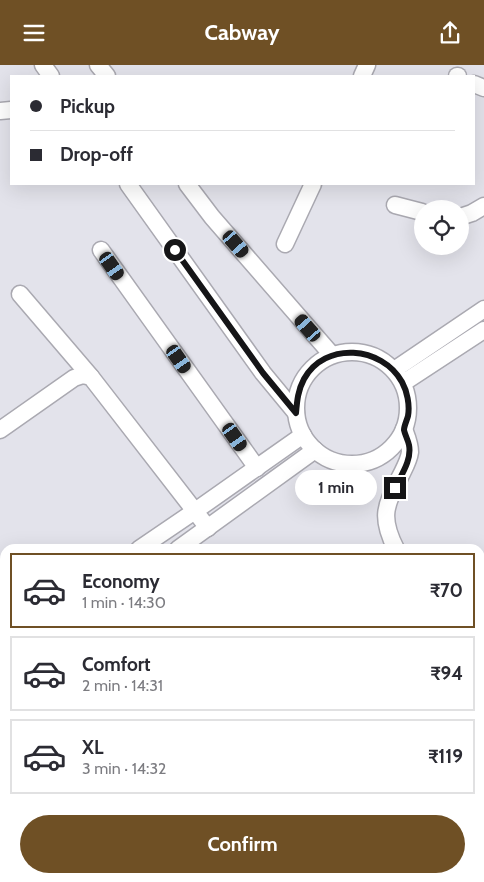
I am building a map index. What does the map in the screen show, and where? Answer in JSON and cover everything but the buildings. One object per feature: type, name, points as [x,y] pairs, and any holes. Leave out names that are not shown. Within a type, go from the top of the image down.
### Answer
[{"type":"street","points":[[98,65],[106,75]]},
{"type":"street","points":[[129,185],[263,373],[296,413]]},
{"type":"street","points":[[188,185],[212,217],[332,355]]},
{"type":"street","points":[[285,244],[313,185]]},
{"type":"street","points":[[395,205],[414,210]]},
{"type":"street","points":[[469,214],[484,205]]},
{"type":"street","points":[[101,250],[257,468]]},
{"type":"street","points":[[20,294],[91,377],[208,528]]},
{"type":"street","points":[[398,376],[484,309]]},
{"type":"street","points":[[398,376],[484,330]]},
{"type":"street","points":[[348,352],[365,353],[381,359],[398,376],[408,398],[408,414],[404,429],[395,444],[381,455],[365,462],[348,463],[330,459],[316,450],[303,435],[296,413],[297,395],[304,378],[316,365],[332,355],[348,352]]},
{"type":"street","points":[[0,430],[74,378],[83,375],[91,377]]},
{"type":"street","points":[[394,544],[386,524],[385,511],[410,453],[410,446],[404,429]]},
{"type":"street","points":[[146,544],[303,435]]},
{"type":"street","points":[[185,544],[316,450]]},
{"type":"route","points":[[175,250],[263,373],[296,413],[297,395],[304,378],[316,365],[332,355],[348,352],[365,353],[381,359],[394,370],[403,383],[408,398],[408,414],[404,429],[410,446],[407,463],[395,488]]}]
